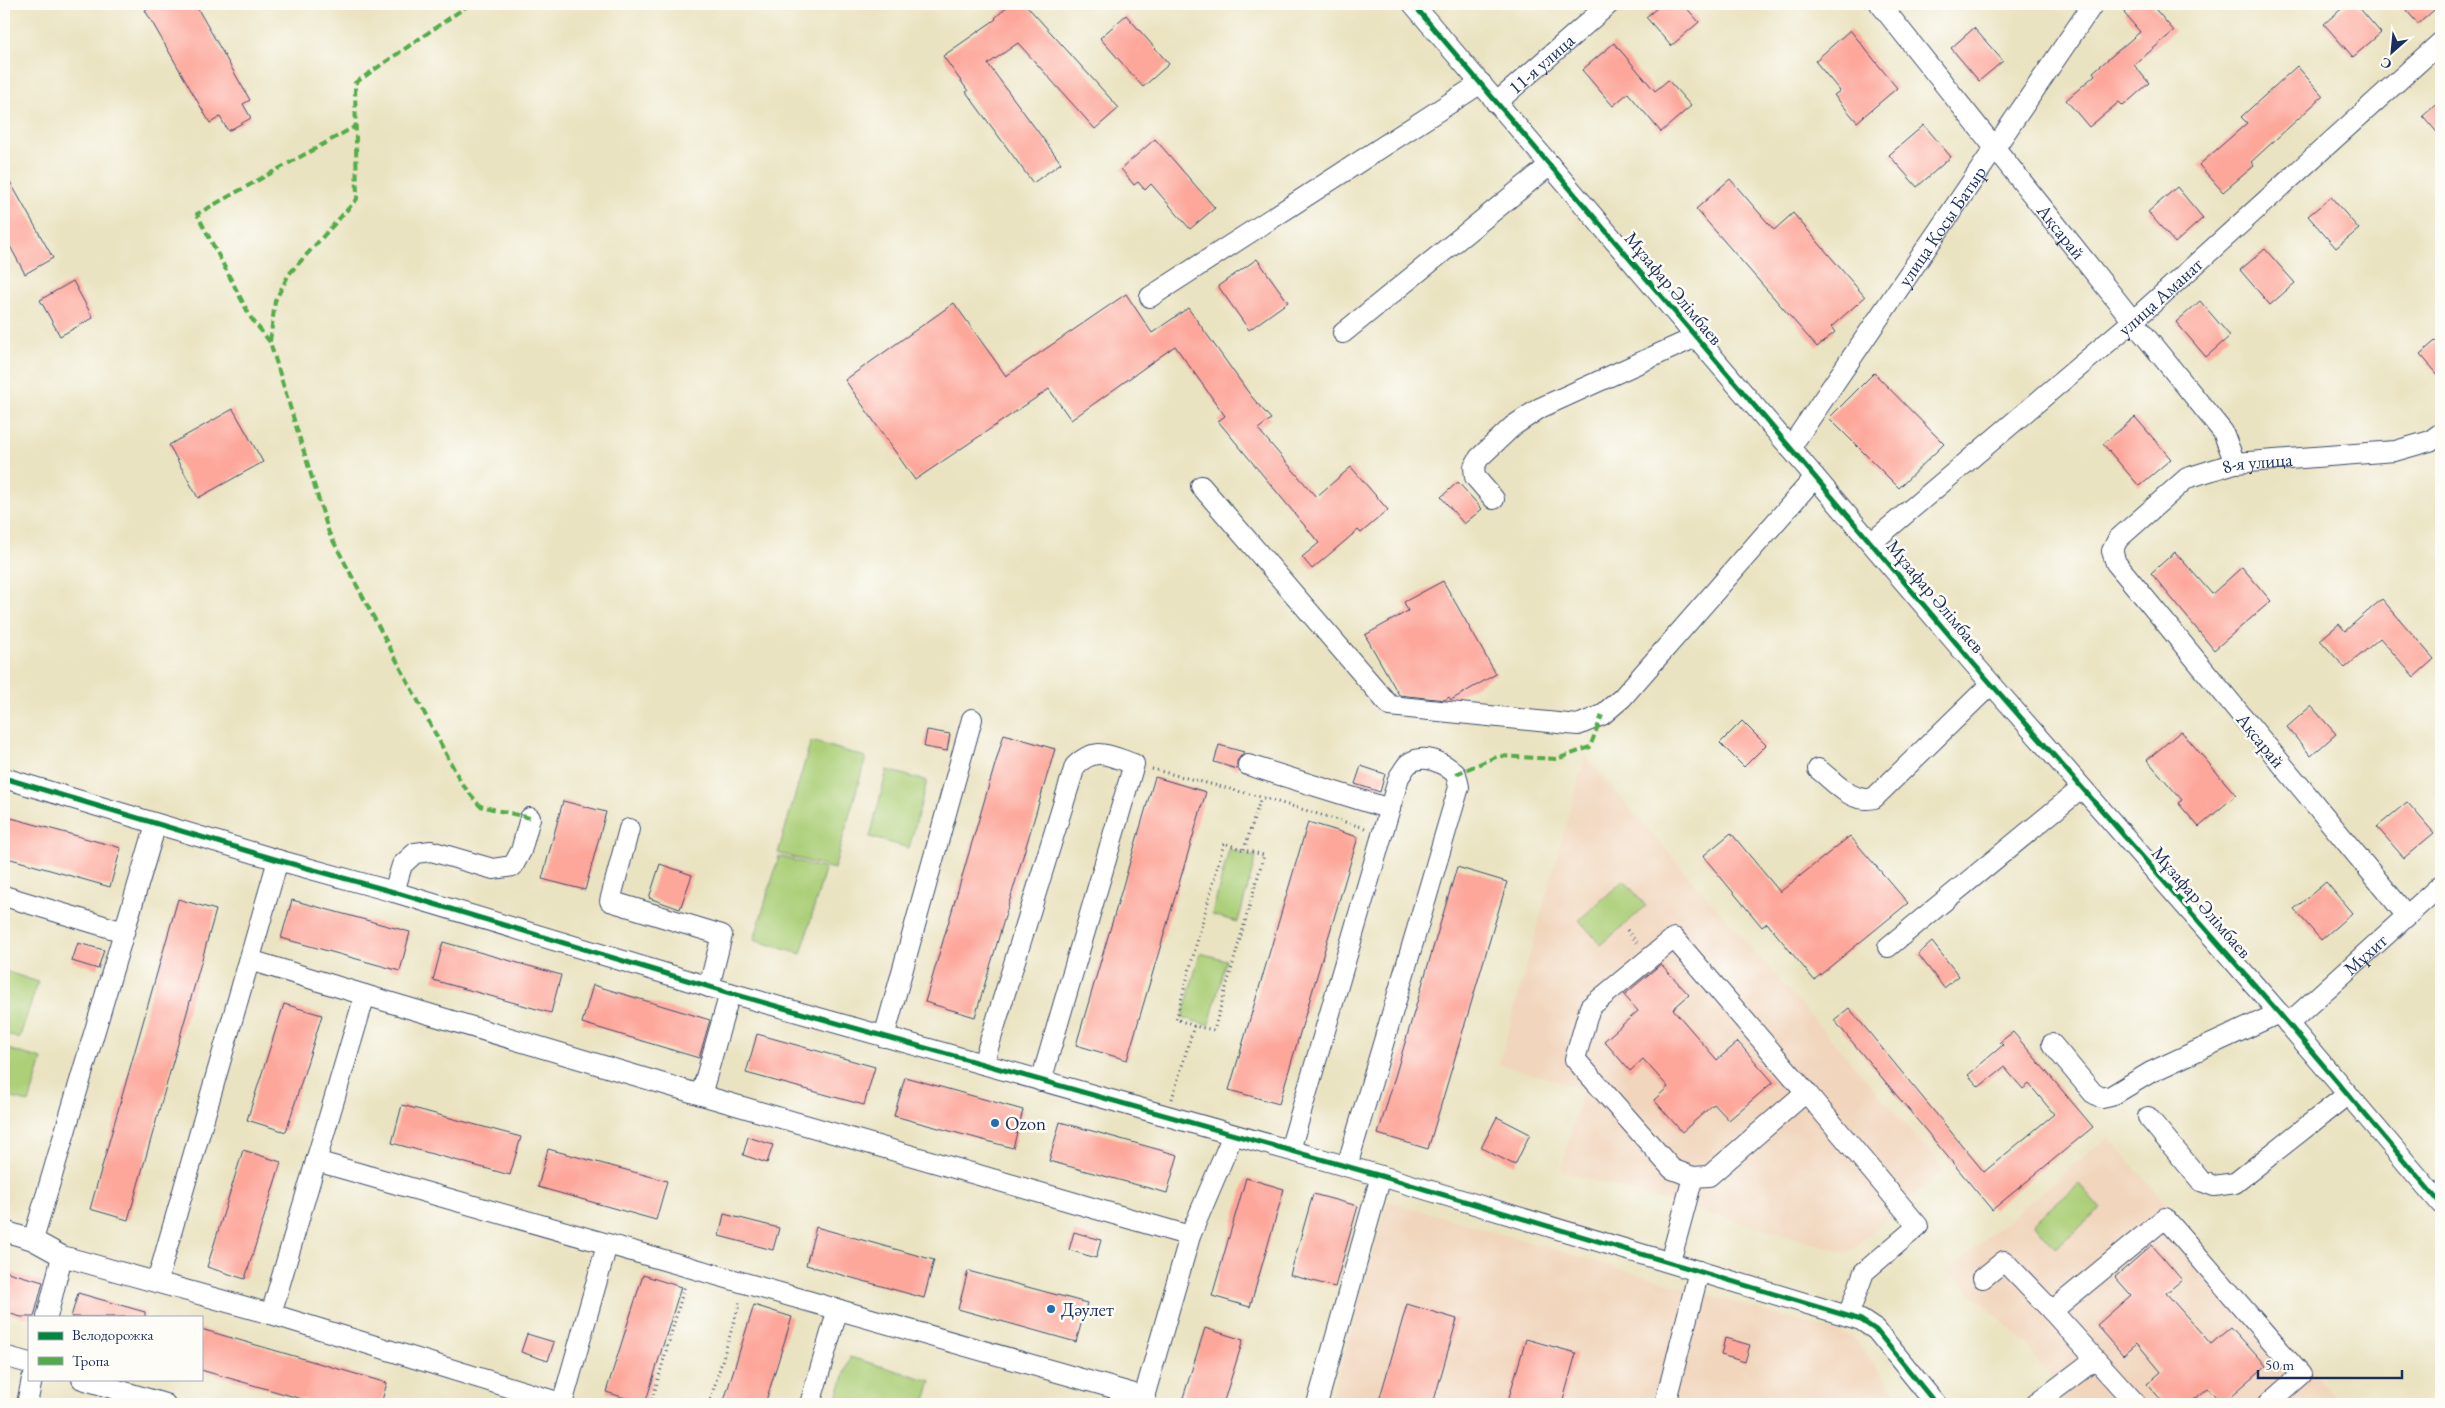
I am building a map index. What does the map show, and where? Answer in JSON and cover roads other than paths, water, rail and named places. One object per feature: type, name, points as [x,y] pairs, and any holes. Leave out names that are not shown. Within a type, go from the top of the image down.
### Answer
[{"type":"street","name":"Мұзафар Әлімбаев","points":[[1413,4],[1871,543],[2284,1019],[2441,1204]]},
{"type":"street","name":"11-я улица","points":[[1496,103],[1609,4]]},
{"type":"street","name":"Ақсарай","points":[[1880,4],[2223,432],[2235,464]]},
{"type":"street","name":"улица Косы Батыр","points":[[1790,448],[2094,4]]},
{"type":"street","name":"улица Аманат","points":[[1871,543],[2133,322],[2441,42]]},
{"type":"street","points":[[1150,297],[1481,83]]},
{"type":"street","points":[[1343,333],[1550,165]]},
{"type":"street","points":[[1494,498],[1475,477],[1474,467],[1479,458],[1513,426],[1540,408],[1696,337]]},
{"type":"street","name":"8-я улица","points":[[2116,563],[2112,551],[2118,539],[2187,478],[2235,464],[2395,451],[2430,441],[2441,433]]},
{"type":"street","points":[[1200,486],[1390,706],[1578,725],[1602,715],[1622,698],[1815,477]]},
{"type":"street","name":"Ақсарай","points":[[2116,563],[2406,916]]},
{"type":"street","points":[[1818,770],[1854,798],[1865,801],[1874,798],[1992,684]]},
{"type":"street","points":[[884,1037],[972,718]]},
{"type":"street","points":[[983,1064],[1075,766],[1085,755],[1098,752],[1134,764],[1041,1081]]},
{"type":"street","points":[[1290,1150],[1399,777],[1408,764],[1423,758],[1446,765],[1456,774],[1458,787],[1347,1166]]},
{"type":"street","points":[[1248,765],[1390,809]]},
{"type":"street","points":[[4,778],[278,860],[394,892],[709,987],[1347,1166],[1861,1320],[1876,1330],[1936,1404]]},
{"type":"street","points":[[1888,947],[2082,788]]},
{"type":"street","points":[[394,892],[402,865],[415,853],[431,851],[493,869],[513,866],[522,851],[530,818]]},
{"type":"street","points":[[33,1240],[156,824]]},
{"type":"street","points":[[629,829],[610,901],[722,935],[709,987]]},
{"type":"street","points":[[157,1282],[278,860]]},
{"type":"street","name":"Мұхит","points":[[2052,1044],[2093,1093],[2102,1098],[2111,1096],[2151,1072],[2284,1019],[2441,886]]},
{"type":"street","points":[[4,896],[124,932]]},
{"type":"street","points":[[1806,1092],[1709,1176],[1693,1177],[1672,1169],[1575,1059],[1590,1007],[1674,938],[1806,1092],[1918,1226],[1864,1272],[1848,1316]]},
{"type":"street","points":[[250,960],[701,1095],[1190,1236]]},
{"type":"street","points":[[701,1095],[730,993]]},
{"type":"street","points":[[271,1314],[365,995]]},
{"type":"street","points":[[2148,1117],[2201,1180],[2214,1186],[2235,1184],[2348,1094]]},
{"type":"street","points":[[316,1161],[608,1245],[746,1282],[1144,1400],[1190,1236],[1233,1135]]},
{"type":"street","points":[[1317,1404],[1381,1176]]},
{"type":"street","points":[[1670,1262],[1693,1177]]},
{"type":"street","points":[[2052,1311],[2165,1218],[2301,1375],[2268,1404]]},
{"type":"street","points":[[4,1231],[33,1240],[62,1256],[271,1314],[563,1404],[608,1245]]},
{"type":"street","points":[[47,1316],[62,1256]]},
{"type":"street","points":[[1983,1278],[2004,1261],[2136,1404]]},
{"type":"street","points":[[1665,1404],[1699,1271]]},
{"type":"street","points":[[810,1404],[838,1309]]},
{"type":"street","points":[[4,1356],[28,1363]]},
{"type":"street","points":[[2036,1404],[2094,1360]]},
{"type":"street","points":[[27,1404],[32,1380]]},
{"type":"street","points":[[85,1380],[165,1404]]},
{"type":"place","name":"Ozon","points":[[995,1123]]},
{"type":"place","name":"Дәулет","points":[[1051,1309]]}]
